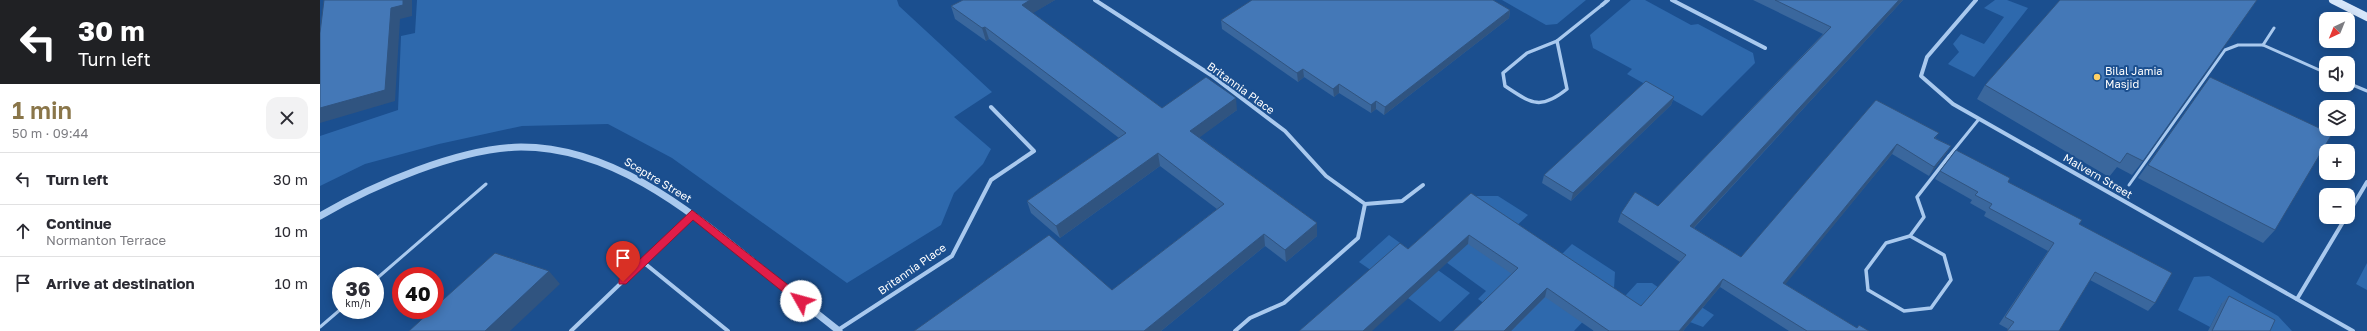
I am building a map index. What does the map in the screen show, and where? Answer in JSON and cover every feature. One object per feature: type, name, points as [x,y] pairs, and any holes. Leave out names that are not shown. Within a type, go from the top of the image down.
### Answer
[{"type":"main road","points":[[2333,0],[2367,17]]},
{"type":"street","name":"Britannia Place","points":[[1095,0],[1211,75],[1286,131],[1326,176],[1365,204]]},
{"type":"street","points":[[1557,41],[1567,90],[1553,102],[1534,104],[1505,86],[1503,73],[1527,53],[1557,41],[1608,0]]},
{"type":"street","points":[[1672,0],[1765,48]]},
{"type":"street","name":"Malvern Street","points":[[1976,0],[1927,57],[1921,76],[1953,104],[2297,299],[2345,329],[2353,331]]},
{"type":"street","name":"Britannia Place","points":[[838,330],[952,256],[991,180],[1034,151],[990,107]]},
{"type":"street","name":"Sceptre Street","points":[[320,216],[348,198],[453,158],[495,150],[535,147],[568,153],[608,165],[628,173],[692,214],[838,330]]},
{"type":"street","points":[[1910,236],[1944,255],[1951,280],[1931,308],[1904,311],[1868,290],[1866,270],[1886,243],[1910,236],[1924,217],[1917,197],[1949,156]]},
{"type":"street","points":[[2355,202],[2367,182]]},
{"type":"street","points":[[1235,331],[1250,318],[1284,303],[1358,238],[1365,204],[1402,201],[1423,185]]},
{"type":"street","points":[[571,331],[692,214]]},
{"type":"street","points":[[2297,299],[2342,224]]},
{"type":"street","points":[[643,262],[728,331]]},
{"type":"lane","points":[[2263,45],[2274,28]]},
{"type":"lane","points":[[2129,185],[2225,50],[2238,45],[2263,45],[2319,70]]},
{"type":"lane","points":[[2355,86],[2367,91]]},
{"type":"lane","points":[[1949,156],[1979,119]]},
{"type":"lane","points":[[384,272],[486,184]]},
{"type":"lane","points":[[320,327],[332,317]]},
{"type":"shaded area","points":[[417,0],[897,0],[899,6],[992,92],[954,117],[991,149],[983,164],[954,193],[941,225],[847,283],[672,158],[608,124],[522,126],[439,144],[365,164],[320,186],[320,136],[398,110],[401,36],[415,33]]},
{"type":"shaded area","points":[[1502,0],[1586,0],[1557,24],[1546,25]]},
{"type":"shaded area","points":[[1631,0],[1645,0],[1691,25],[1698,24],[1753,53],[1755,63],[1702,116],[1627,74],[1632,69],[1593,48],[1590,35]]},
{"type":"shaded area","points":[[1995,0],[2007,0],[2028,8],[1974,77],[1948,64],[1959,52],[1953,44],[1961,34],[1984,44],[2004,17],[1984,8]]},
{"type":"shaded area","points":[[1468,196],[1498,196],[1528,215],[1512,230],[1556,260],[1572,244],[1615,272],[1614,289],[1574,331],[1511,331],[1516,326],[1478,299],[1486,291],[1417,241]]},
{"type":"shaded area","points":[[1389,235],[1470,293],[1440,322],[1408,298],[1432,276],[1375,273],[1359,262]]},
{"type":"shaded area","points":[[2367,263],[2367,290],[2356,284]]},
{"type":"shaded area","points":[[2209,276],[2278,316],[2292,331],[2266,331],[2222,303],[2210,327],[2178,310],[2194,277]]},
{"type":"shaded area","points":[[1637,283],[1652,283],[1672,297],[1684,296],[1714,315],[1703,327],[1690,322],[1623,331],[1593,331]]},
{"type":"building","points":[[324,0],[403,0],[403,5],[391,8],[385,90],[320,108],[320,33]]},
{"type":"building","points":[[963,0],[1030,0],[1022,5],[1162,108],[1206,77],[1236,98],[1190,131],[1317,223],[1285,250],[1264,234],[1144,331],[914,331],[1049,235],[1112,290],[1224,204],[1158,153],[1056,226],[1027,201],[1126,133],[985,27],[982,28],[951,6]]},
{"type":"building","points":[[1252,0],[1493,0],[1510,10],[1385,107],[1376,101],[1371,105],[1339,84],[1333,89],[1303,69],[1297,73],[1221,20]]},
{"type":"building","points":[[1775,0],[1899,0],[1690,226],[1741,257],[1876,100],[1939,133],[1934,138],[1951,146],[1934,167],[1897,144],[1783,283],[1857,328],[1859,325],[1869,331],[1807,331],[1723,279],[1679,331],[1609,331],[1547,288],[1504,331],[1453,331],[1518,268],[1469,235],[1363,331],[1299,331],[1400,243],[1408,249],[1471,193],[1641,306],[1686,255],[1621,213],[1635,192],[1658,206],[1831,27]]},
{"type":"building","name":"Bilal Jamia Masjid","points":[[2060,0],[2257,0],[2143,161],[2127,153],[2120,163],[1985,85]]},
{"type":"building","points":[[2210,77],[2319,128],[2319,136],[2331,136],[2326,144],[2319,144],[2319,156],[2275,230],[2148,165]]},
{"type":"building","points":[[1646,81],[1674,97],[1573,193],[1544,175]]},
{"type":"building","points":[[1956,150],[2010,178],[2008,182],[2082,220],[2079,224],[2172,273],[2155,303],[2095,272],[2059,331],[2007,331],[2014,322],[2005,317],[2054,243],[1989,208],[1992,204],[1975,195],[1978,192],[1940,171]]},
{"type":"building","points":[[495,253],[549,271],[485,331],[409,331],[422,319],[444,319],[444,299]]},
{"type":"building","points":[[2229,296],[2275,320],[2270,331],[2212,331]]},
{"type":"place","name":"Bilal Jamia Masjid","points":[[2097,77]]},
{"type":"route","points":[[623,282],[692,214],[801,301]]}]
